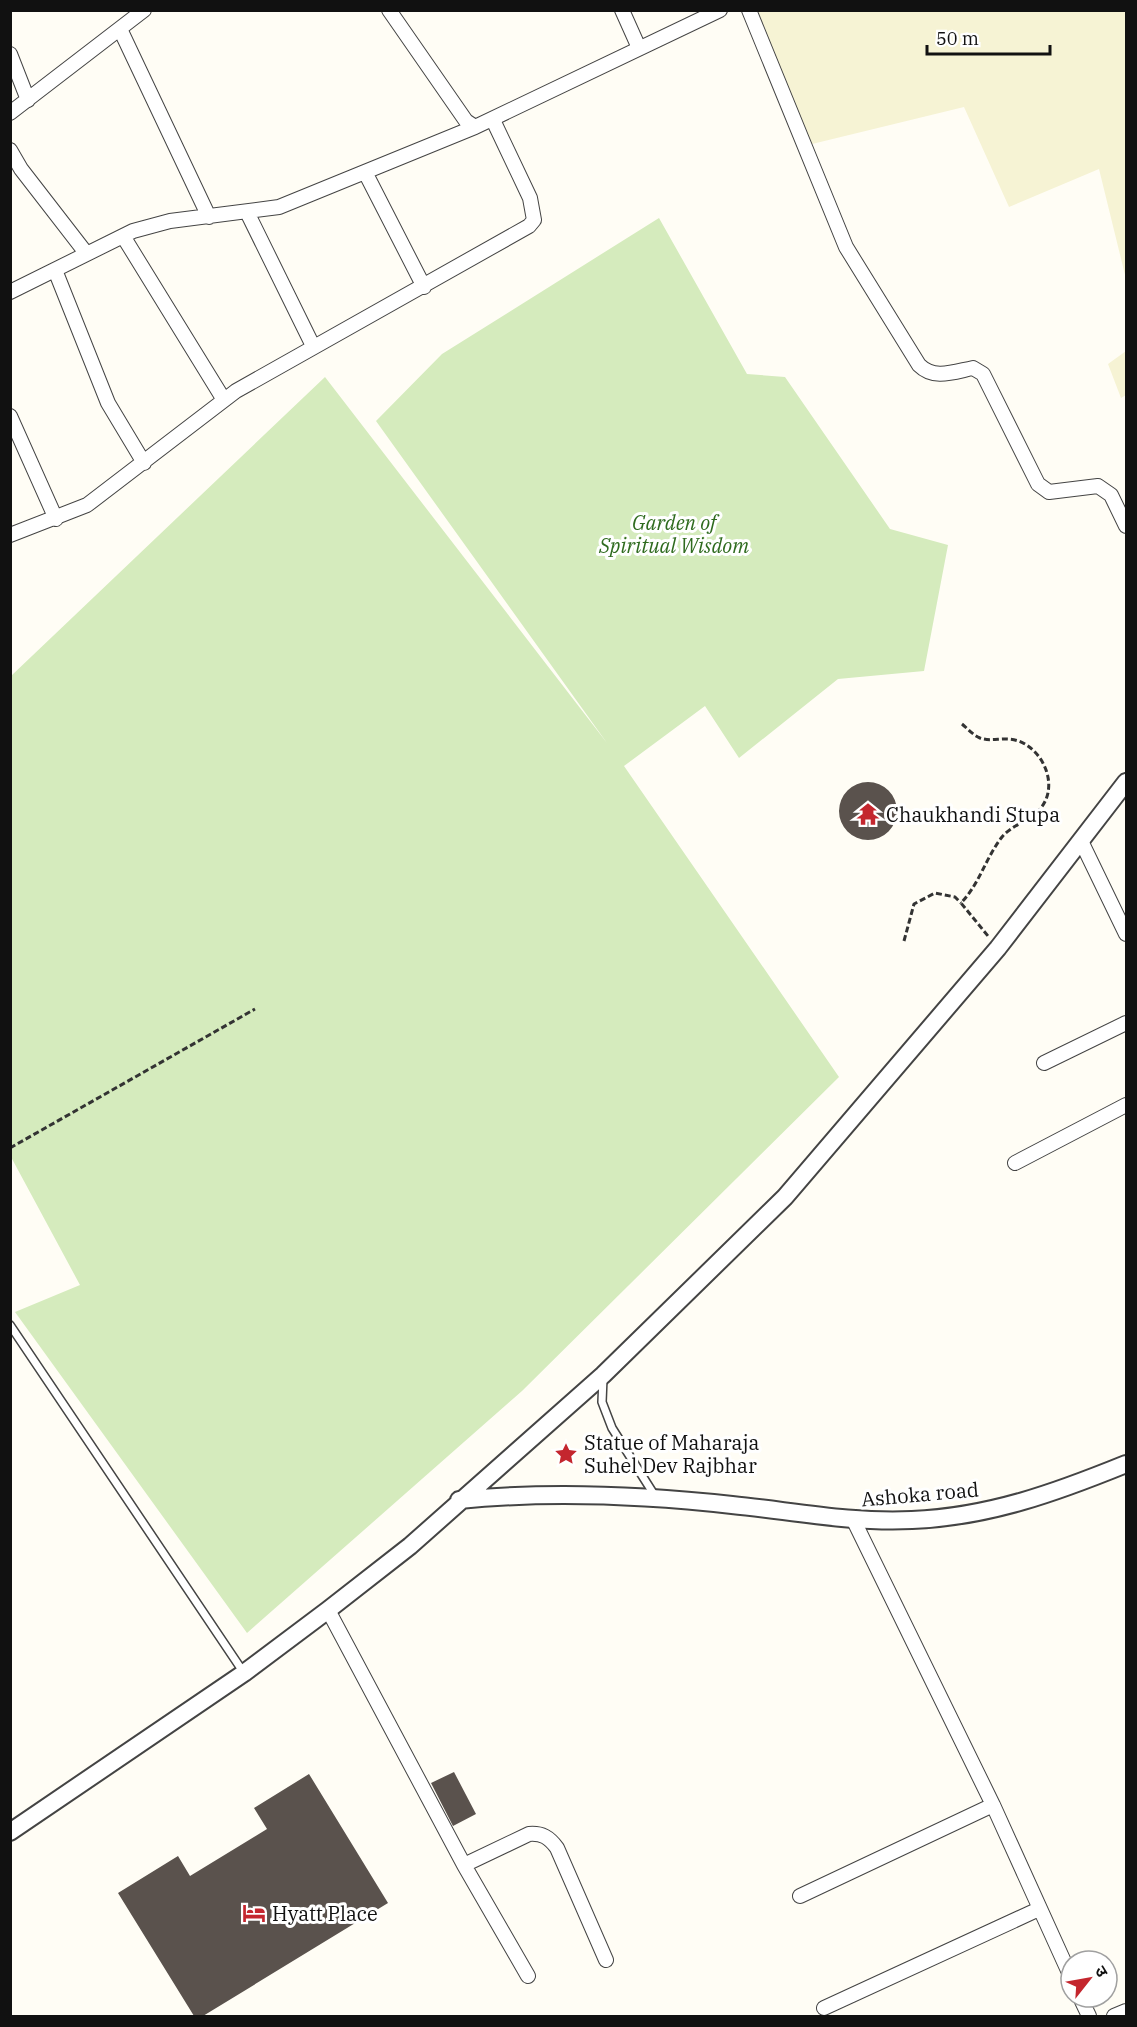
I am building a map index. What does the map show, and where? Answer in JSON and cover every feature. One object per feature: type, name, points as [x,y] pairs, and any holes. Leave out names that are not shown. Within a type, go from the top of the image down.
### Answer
[{"type":"street","points":[[10,113],[144,10]]},
{"type":"street","points":[[389,10],[466,121],[475,127]]},
{"type":"street","points":[[622,10],[639,48]]},
{"type":"street","points":[[10,292],[123,236],[170,221],[279,207],[493,120],[720,10]]},
{"type":"street","points":[[749,10],[846,247],[913,357],[927,374],[937,375],[973,368],[983,374],[1038,484],[1049,492],[1098,486],[1112,495],[1126,526]]},
{"type":"street","points":[[120,29],[209,217]]},
{"type":"street","points":[[10,54],[28,100]]},
{"type":"street","points":[[10,535],[87,505],[224,400],[313,346],[424,287],[529,226],[534,220],[530,198],[493,120]]},
{"type":"street","points":[[10,150],[21,169],[87,254]]},
{"type":"street","points":[[365,172],[424,287]]},
{"type":"street","points":[[247,212],[313,346]]},
{"type":"street","points":[[123,236],[224,400]]},
{"type":"street","points":[[55,270],[108,403],[144,463]]},
{"type":"street","points":[[10,416],[56,519]]},
{"type":"street","points":[[10,1832],[244,1673],[328,1610],[410,1546],[459,1500],[603,1375],[785,1197],[998,948],[1126,783]]},
{"type":"street","points":[[1081,841],[1126,934]]},
{"type":"street","points":[[1044,1063],[1126,1023]]},
{"type":"street","points":[[1016,1163],[1126,1105]]},
{"type":"street","name":"Ashoka road","points":[[459,1500],[519,1494],[657,1498],[732,1504],[854,1521],[913,1520],[1013,1506],[1126,1464]]},
{"type":"street","points":[[854,1521],[993,1805],[1059,1952]]},
{"type":"street","points":[[328,1610],[464,1865],[528,1976]]},
{"type":"street","points":[[800,1896],[993,1805]]},
{"type":"street","points":[[464,1865],[529,1834],[540,1833],[550,1838],[557,1848],[606,1960]]},
{"type":"street","points":[[824,2008],[1039,1909]]},
{"type":"street","points":[[1114,2016],[1126,2011]]},
{"type":"lane","points":[[10,1324],[244,1673]]},
{"type":"lane","points":[[603,1375],[602,1402],[612,1428],[657,1498]]},
{"type":"path","points":[[961,903],[976,887],[987,860],[1004,835],[1038,810],[1049,792],[1046,767],[1027,745],[1008,738],[977,737],[962,724]]},
{"type":"path","points":[[904,941],[914,904],[935,893],[955,897],[998,948]]},
{"type":"path","points":[[10,1148],[255,1010]]},
{"type":"shaded area","points":[[758,11],[1126,11],[1126,279],[1099,169],[1009,207],[964,107],[808,145]]},
{"type":"shaded area","points":[[1126,351],[1126,395],[1121,398],[1108,364]]},
{"type":"green space","name":"Garden of Spiritual Wisdom","points":[[659,218],[747,374],[785,377],[890,529],[948,545],[924,671],[838,679],[739,758],[705,706],[624,766],[839,1077],[522,1391],[247,1633],[15,1312],[80,1285],[11,1157],[11,676],[325,377],[607,743],[376,421],[442,354]]},
{"type":"building","name":"Chaukhandi Stupa","points":[[868,782],[879,784],[892,795],[897,811],[895,822],[884,835],[868,840],[857,838],[844,827],[839,811],[841,800],[852,787]]},
{"type":"building","points":[[454,1772],[476,1814],[453,1826],[431,1783]]},
{"type":"building","points":[[309,1774],[388,1903],[203,2016],[194,2016],[118,1893],[178,1856],[190,1876],[267,1829],[254,1808]]},
{"type":"place","name":"Chaukhandi Stupa","points":[[868,814]]},
{"type":"place","name":"Statue of Maharaja Suhel Dev Rajbhar","points":[[566,1454]]},
{"type":"place","name":"Hyatt Place","points":[[254,1913]]}]
